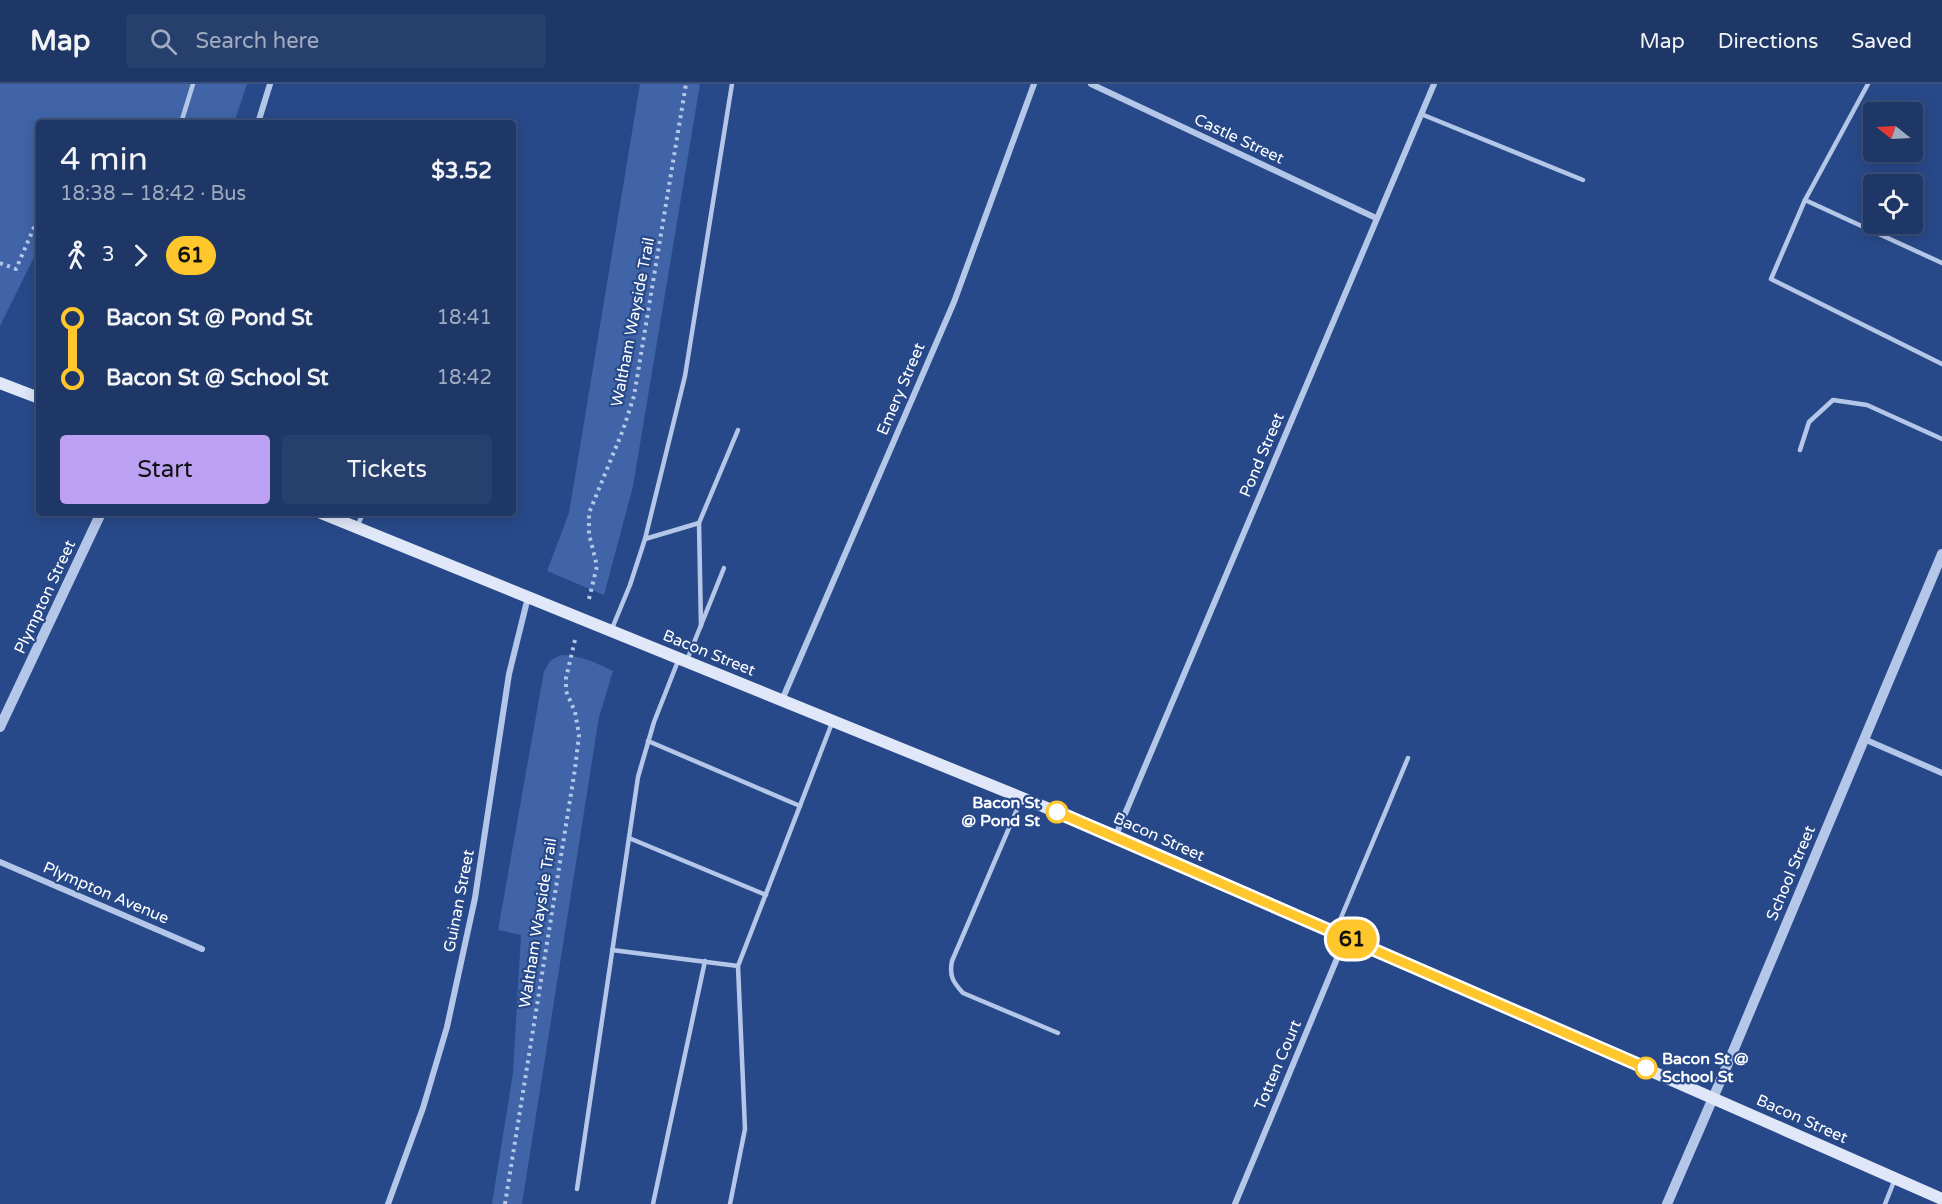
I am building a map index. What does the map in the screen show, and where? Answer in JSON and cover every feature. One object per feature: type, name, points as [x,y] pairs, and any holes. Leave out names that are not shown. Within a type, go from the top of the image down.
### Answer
[{"type":"main road","points":[[0,382],[36,397]]},
{"type":"main road","name":"Bacon Street","points":[[329,516],[1116,836],[1942,1199]]},
{"type":"street","points":[[259,120],[270,84]]},
{"type":"street","name":"Emery Street","points":[[782,700],[954,302],[1034,84]]},
{"type":"street","name":"Castle Street","points":[[1091,84],[1376,218]]},
{"type":"street","name":"Pond Street","points":[[1116,836],[1434,84]]},
{"type":"street","name":"Plympton Street","points":[[0,727],[100,516]]},
{"type":"street","name":"School Street","points":[[1666,1204],[1713,1098],[1942,554]]},
{"type":"street","name":"Guinan Street","points":[[388,1204],[427,1098],[447,1027],[480,873],[509,674],[528,597]]},
{"type":"street","points":[[1864,739],[1942,773]]},
{"type":"street","name":"Plympton Avenue","points":[[0,862],[202,949]]},
{"type":"street","name":"Totten Court","points":[[1235,1204],[1341,934]]},
{"type":"lane","points":[[182,120],[193,84]]},
{"type":"lane","points":[[611,631],[630,585],[645,539],[685,376],[732,84]]},
{"type":"lane","points":[[1868,84],[1806,200],[1771,279],[1942,364]]},
{"type":"lane","points":[[1421,114],[1583,180]]},
{"type":"lane","points":[[1806,200],[1942,263]]},
{"type":"lane","points":[[1800,450],[1809,422],[1833,400],[1868,405],[1942,439]]},
{"type":"lane","points":[[701,626],[699,524],[738,430]]},
{"type":"lane","points":[[357,527],[362,516]]},
{"type":"lane","points":[[645,539],[699,524]]},
{"type":"lane","points":[[577,1189],[638,777],[648,741],[683,660],[701,626],[724,568]]},
{"type":"lane","points":[[730,1204],[745,1129],[738,966],[832,721]]},
{"type":"lane","points":[[648,741],[800,806]]},
{"type":"lane","points":[[1341,934],[1408,758]]},
{"type":"lane","points":[[1022,797],[952,961],[950,971],[953,981],[963,993],[1058,1033]]},
{"type":"lane","points":[[629,838],[766,895]]},
{"type":"lane","points":[[612,950],[738,966]]},
{"type":"lane","points":[[653,1204],[705,961]]},
{"type":"lane","points":[[1885,1204],[1895,1179]]},
{"type":"path","name":"Waltham Wayside Trail","points":[[591,594],[597,566],[589,534],[589,513],[623,430],[634,396],[686,84]]},
{"type":"path","points":[[0,263],[16,268],[36,223]]},
{"type":"path","name":"Waltham Wayside Trail","points":[[505,1204],[576,770],[578,728],[575,712],[566,691],[572,647]]},
{"type":"shaded area","points":[[0,84],[247,84],[235,120],[36,120],[36,253],[0,326]]},
{"type":"shaded area","points":[[640,84],[700,84],[633,486],[604,595],[547,571],[569,513]]},
{"type":"shaded area","points":[[561,655],[595,662],[613,671],[599,717],[522,1204],[492,1204],[513,1073],[521,935],[498,930],[544,671],[551,660]]},
{"type":"bus line","name":"61","points":[[1057,812],[1646,1068]]},
{"type":"place","name":"Bacon St @ Pond St","points":[[1057,812]]},
{"type":"place","name":"Bacon St @ School St","points":[[1646,1068]]}]
